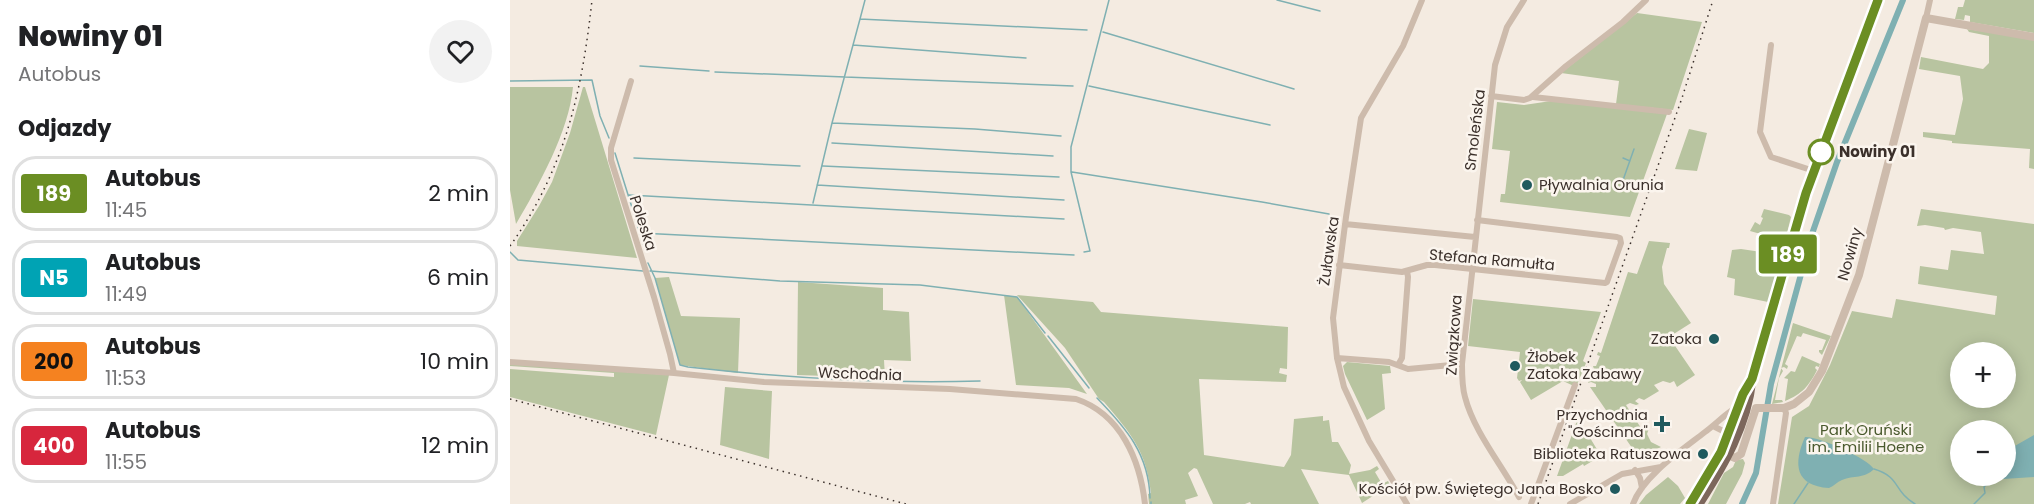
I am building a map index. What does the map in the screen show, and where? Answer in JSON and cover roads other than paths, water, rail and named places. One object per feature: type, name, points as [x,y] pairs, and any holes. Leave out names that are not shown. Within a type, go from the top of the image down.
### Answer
[{"type":"main road","points":[[1699,504],[1724,454],[1740,412],[1743,394],[1752,379],[1799,215],[1878,0]]},
{"type":"main road","points":[[1690,504],[1724,454],[1729,434],[1740,412]]},
{"type":"street","name":"Żuławska","points":[[1407,504],[1354,413],[1344,387],[1337,358],[1333,318],[1361,118],[1403,46],[1422,0]]},
{"type":"street","name":"Smoleńska","points":[[1471,269],[1491,96],[1499,49],[1507,27],[1524,0]]},
{"type":"street","points":[[1533,97],[1566,66],[1623,22],[1646,0]]},
{"type":"street","name":"Nowiny","points":[[1784,408],[1798,401],[1812,388],[1822,371],[1852,297],[1902,114],[1930,0]]},
{"type":"street","points":[[1926,18],[2034,37]]},
{"type":"street","points":[[1771,45],[1760,132],[1771,157],[1814,171]]},
{"type":"street","name":"Poleska","points":[[631,81],[611,148],[611,160],[654,297],[674,373]]},
{"type":"street","points":[[1491,96],[1524,100],[1533,97],[1669,112]]},
{"type":"street","name":"Stefana Ramułta","points":[[1339,265],[1402,272],[1431,264],[1607,282],[1621,243],[1620,238],[1477,220]]},
{"type":"street","points":[[1345,224],[1475,237]]},
{"type":"street","name":"Związkowa","points":[[1471,269],[1462,364],[1463,390],[1480,432],[1519,496]]},
{"type":"street","points":[[1398,365],[1402,358],[1407,271]]},
{"type":"street","points":[[1337,358],[1389,362],[1408,369],[1462,364]]},
{"type":"street","name":"Wschodnia","points":[[510,362],[674,373],[764,382],[948,389],[1076,399],[1089,404],[1108,418],[1127,441],[1139,467],[1145,504]]},
{"type":"street","points":[[1531,504],[1575,386]]},
{"type":"street","points":[[1724,454],[1735,458],[1741,454],[1756,408],[1761,406],[1784,408],[1786,412],[1773,504]]},
{"type":"street","points":[[1634,504],[1642,488],[1661,467],[1726,413],[1740,412]]},
{"type":"street","points":[[1713,426],[1740,412]]},
{"type":"street","points":[[1713,426],[1729,434]]},
{"type":"street","points":[[1570,504],[1622,474],[1661,467]]},
{"type":"street","points":[[1635,470],[1642,488]]},
{"type":"water","points":[[2034,435],[2034,477],[2016,478],[2016,445]]},
{"type":"water","points":[[1805,437],[1842,448],[1870,464],[1874,469],[1863,476],[1842,480],[1829,488],[1809,483],[1803,478],[1798,464]]},
{"type":"waterway","points":[[860,19],[865,0]]},
{"type":"waterway","points":[[1084,252],[1090,251],[1071,172],[1071,147],[1109,0]]},
{"type":"waterway","points":[[1277,0],[1320,11]]},
{"type":"waterway","points":[[1742,504],[1756,473],[1771,384],[1812,234],[1837,162],[1903,0]]},
{"type":"waterway","points":[[853,45],[860,19],[1087,30]]},
{"type":"waterway","points":[[1103,32],[1294,89]]},
{"type":"waterway","points":[[832,123],[853,45],[1026,58]]},
{"type":"waterway","points":[[640,66],[709,71]]},
{"type":"waterway","points":[[715,72],[1073,86]]},
{"type":"waterway","points":[[510,81],[592,80],[600,116],[609,138]]},
{"type":"waterway","points":[[1089,86],[1270,125]]},
{"type":"waterway","points":[[813,203],[832,123],[975,129],[1061,136]]},
{"type":"waterway","points":[[832,143],[1053,156]]},
{"type":"waterway","points":[[1622,183],[1634,149]]},
{"type":"waterway","points":[[615,153],[644,246]]},
{"type":"waterway","points":[[634,158],[800,166]]},
{"type":"waterway","points":[[1623,158],[1630,161]]},
{"type":"waterway","points":[[823,166],[1059,177]]},
{"type":"waterway","points":[[1072,172],[1329,214]]},
{"type":"waterway","points":[[817,185],[1064,200]]},
{"type":"waterway","points":[[629,195],[1064,219]]},
{"type":"waterway","points":[[640,233],[1074,255]]},
{"type":"waterway","points":[[510,252],[518,260],[643,271]]},
{"type":"waterway","points":[[648,263],[655,278],[680,365],[725,371],[834,379],[906,382],[980,381]]},
{"type":"waterway","points":[[650,271],[780,281],[920,285],[1017,297],[1045,333]]},
{"type":"waterway","points":[[1048,336],[1089,388]]},
{"type":"waterway","points":[[1097,398],[1134,443],[1145,468],[1150,498]]},
{"type":"waterway","points":[[1874,469],[1889,476],[1903,494],[1915,504]]},
{"type":"waterway","points":[[1794,504],[1808,483]]},
{"type":"waterway","points":[[1974,504],[1985,493],[1985,486]]},
{"type":"railway","points":[[510,246],[545,188],[568,129],[583,66],[592,0]]},
{"type":"railway","points":[[1538,504],[1682,98],[1713,0]]},
{"type":"railway","points":[[510,399],[906,504]]},
{"type":"place","name":"Nowiny 01","points":[[1821,152]]},
{"type":"place","name":"Pływalnia Orunia","points":[[1527,185]]},
{"type":"place","name":"Zatoka","points":[[1714,339]]},
{"type":"place","name":"Żłobek Zatoka Zabawy","points":[[1515,366]]},
{"type":"place","name":"Przychodnia \"Gościnna\"","points":[[1662,424]]},
{"type":"place","name":"Biblioteka Ratuszowa","points":[[1703,454]]},
{"type":"place","name":"Kościół pw. Świętego Jana Bosko","points":[[1615,489]]},
{"type":"park label","name":"Park Oruński im. Emilii Hoene","points":[[1866,438]]}]
